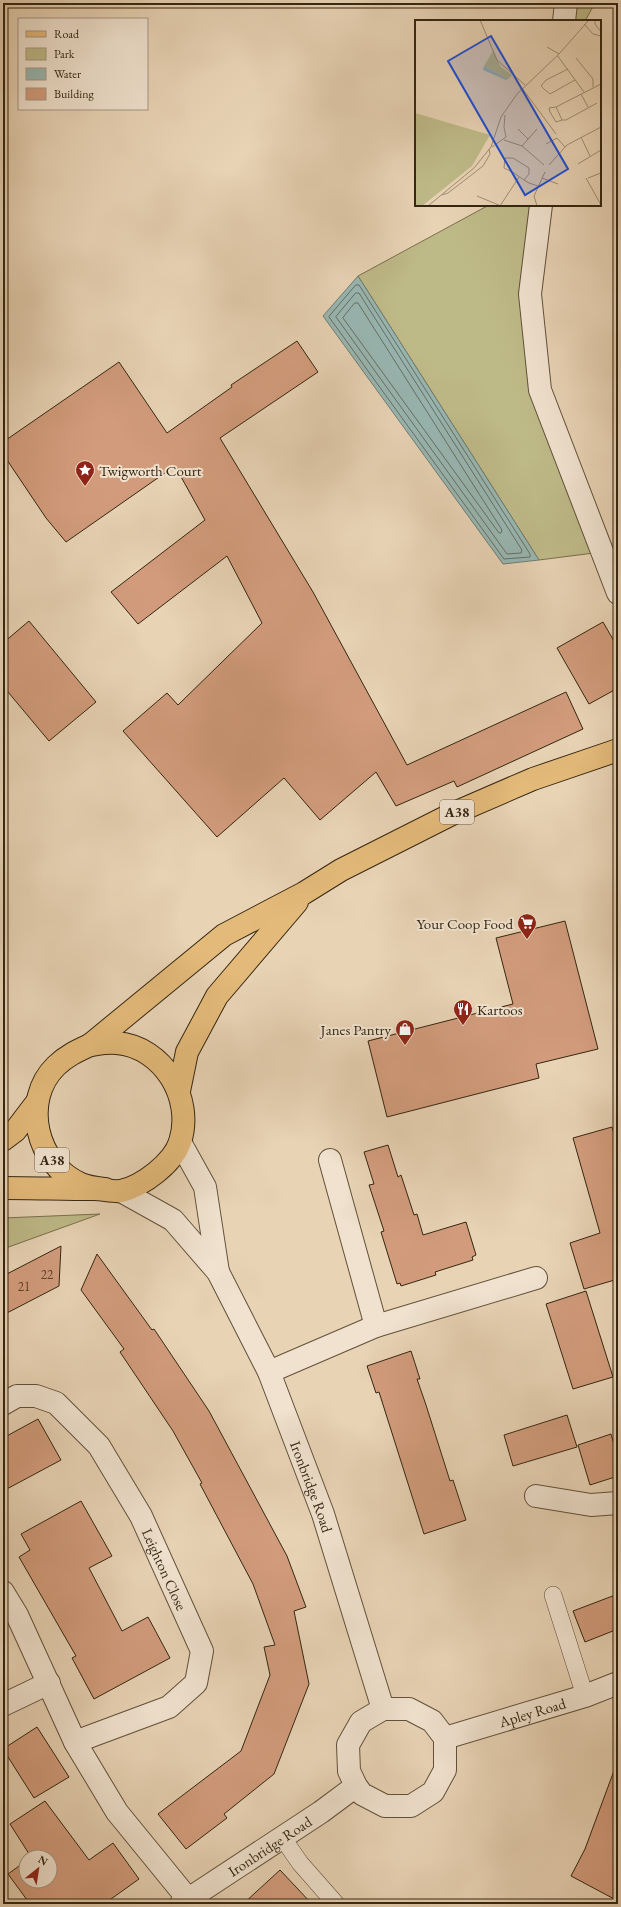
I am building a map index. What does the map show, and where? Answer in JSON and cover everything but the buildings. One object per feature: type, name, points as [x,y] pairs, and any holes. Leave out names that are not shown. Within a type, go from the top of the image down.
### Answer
[{"type":"main road","name":"A38","points":[[90,1045],[224,935],[304,893],[341,870],[452,814],[533,779],[618,750]]},
{"type":"main road","name":"A38","points":[[179,1091],[187,1052],[217,996],[304,893]]},
{"type":"main road","name":"A38","points":[[3,1140],[15,1131],[37,1102],[44,1083],[55,1066],[71,1053],[90,1045],[117,1042],[143,1050],[165,1067],[179,1091],[184,1114],[180,1142],[172,1156],[158,1171],[142,1182],[113,1190],[3,1188]]},
{"type":"main road","name":"A38","points":[[37,1102],[37,1127],[45,1150],[60,1170],[80,1184],[113,1190]]},
{"type":"street","points":[[564,20],[566,3]]},
{"type":"street","points":[[541,206],[530,294],[540,390],[618,593]]},
{"type":"street","name":"Ironbridge Road","points":[[180,1142],[205,1187],[218,1272]]},
{"type":"street","points":[[330,1160],[376,1326]]},
{"type":"street","name":"Ironbridge Road","points":[[113,1190],[173,1220],[218,1272],[269,1372],[323,1514],[383,1709]]},
{"type":"street","points":[[269,1372],[376,1326],[536,1278]]},
{"type":"street","name":"Leighton Close","points":[[3,1404],[17,1396],[36,1396],[56,1404],[99,1446],[141,1516],[202,1652],[196,1683],[169,1707],[75,1742]]},
{"type":"street","points":[[536,1496],[590,1505],[618,1503]]},
{"type":"street","points":[[3,1592],[17,1615],[75,1742],[117,1812],[185,1901]]},
{"type":"street","points":[[3,1705],[49,1683]]},
{"type":"street","name":"Apley Road","points":[[445,1738],[585,1696],[618,1683]]},
{"type":"street","points":[[383,1709],[409,1709],[432,1721],[445,1738],[445,1770],[433,1792],[411,1806],[385,1806],[362,1794],[356,1786],[349,1771],[348,1745],[361,1722],[383,1709]]},
{"type":"street","name":"Ironbridge Road","points":[[185,1901],[356,1786]]},
{"type":"lane","points":[[552,1595],[585,1696]]},
{"type":"lane","points":[[282,1837],[300,1863],[336,1904]]},
{"type":"green space","points":[[566,3],[595,3],[586,20],[564,20]]},
{"type":"green space","points":[[487,206],[541,206],[540,390],[602,552],[539,560],[358,276]]},
{"type":"green space","points":[[100,1214],[3,1249],[3,1218]]},
{"type":"water","points":[[358,276],[539,560],[503,564],[323,316]]},
{"type":"place","name":"Twigworth Court","points":[[85,487]]},
{"type":"place","name":"Your Coop Food","points":[[527,940]]},
{"type":"place","name":"Kartoos","points":[[463,1026]]},
{"type":"place","name":"Janes Pantry","points":[[405,1046]]}]
